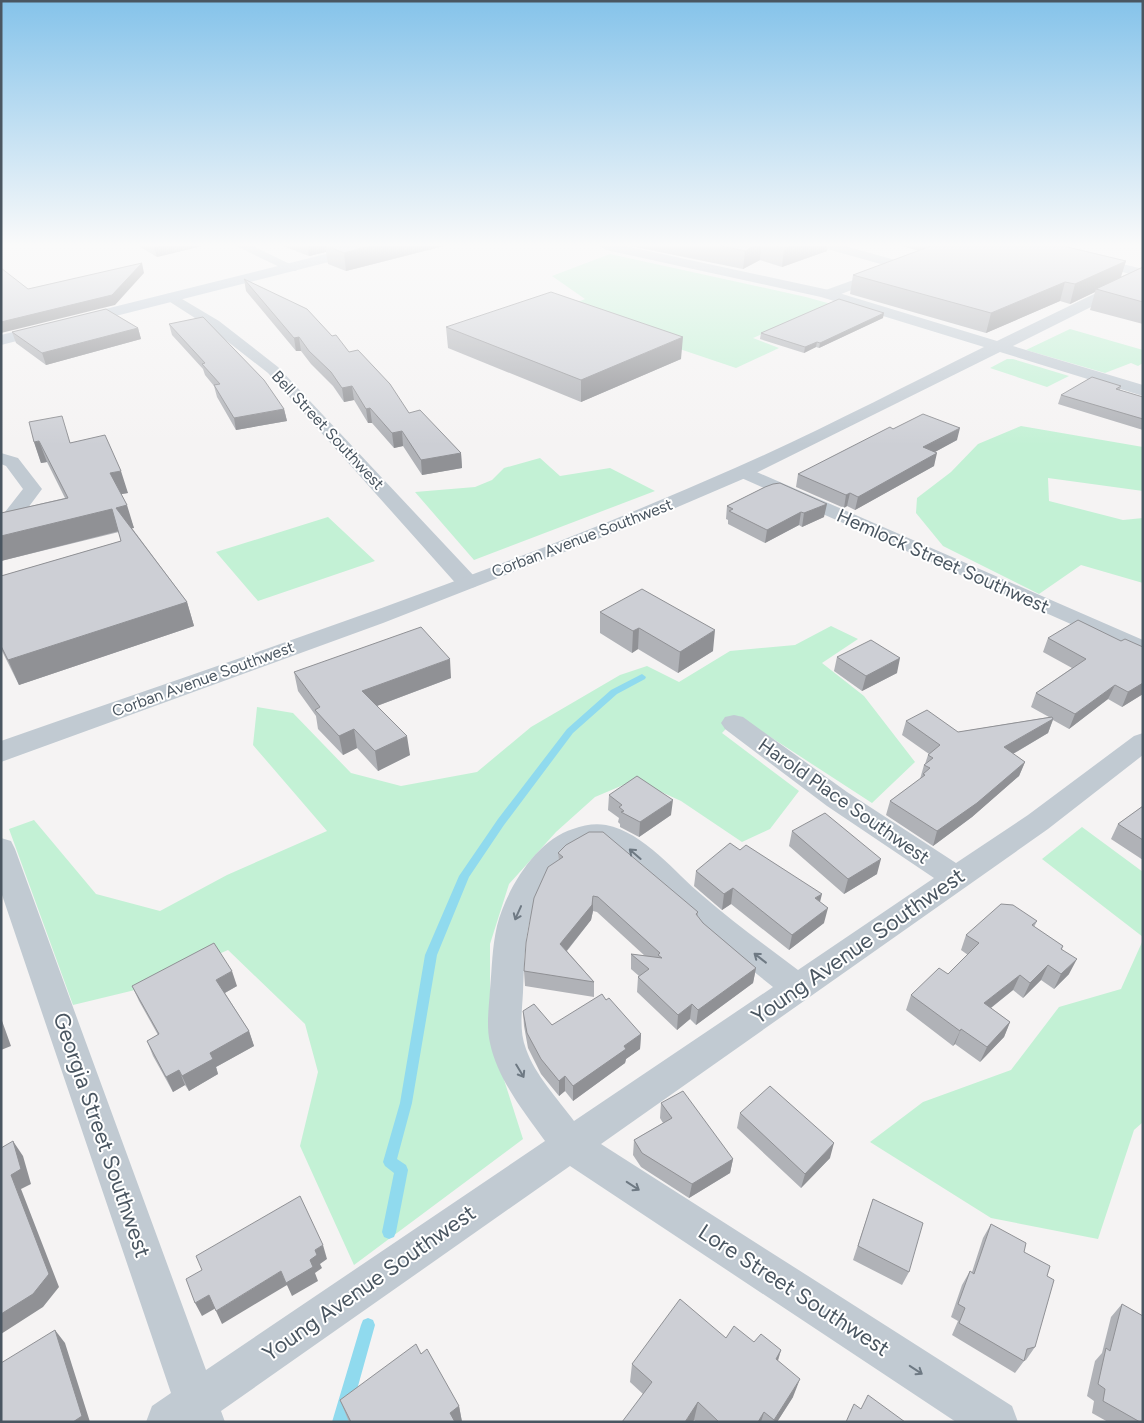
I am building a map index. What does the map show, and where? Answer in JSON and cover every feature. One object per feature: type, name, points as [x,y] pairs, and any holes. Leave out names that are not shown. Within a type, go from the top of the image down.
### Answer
[{"type":"main road","points":[[1,340],[111,312]]},
{"type":"street","name":"Bell Street Southwest","points":[[196,312],[214,324],[273,370],[467,582]]},
{"type":"street","points":[[887,312],[1143,391]]},
{"type":"street","name":"Corban Avenue Southwest","points":[[1,752],[548,552],[744,472],[1067,312]]},
{"type":"street","points":[[1,458],[12,462],[33,488],[12,516],[1,520]]},
{"type":"street","name":"Hemlock Street Southwest","points":[[744,472],[1143,649]]},
{"type":"street","name":"Harold Place Southwest","points":[[734,722],[836,800],[956,878]]},
{"type":"street","name":"Young Avenue Southwest","points":[[189,1416],[581,1152],[798,988],[1038,822],[1143,742]]},
{"type":"street","points":[[581,1152],[539,1103],[510,1052],[505,1028],[506,988],[515,919],[542,865],[562,845],[582,836],[606,836],[626,847],[691,904],[798,988]]},
{"type":"street","name":"Georgia Street Southwest","points":[[1,849],[189,1416]]},
{"type":"street","name":"Lore Street Southwest","points":[[581,1152],[996,1422]]},
{"type":"green space","points":[[571,312],[812,312],[753,338],[779,348],[736,368]]},
{"type":"green space","points":[[1070,329],[1143,350],[1143,363],[1138,366],[1131,363],[1105,373],[1026,350]]},
{"type":"green space","points":[[1007,359],[1013,359],[1069,376],[1047,387],[990,368]]},
{"type":"green space","points":[[1021,426],[1143,447],[1143,491],[1048,478],[1049,501],[1123,520],[1143,518],[1143,583],[1081,565],[1039,594],[943,546],[916,513],[917,498],[951,472],[978,444]]},
{"type":"green space","points":[[540,458],[560,476],[610,468],[655,491],[474,560],[415,492],[475,487],[492,480],[504,468]]},
{"type":"green space","points":[[328,517],[375,561],[258,601],[216,552]]},
{"type":"green space","points":[[831,626],[858,639],[822,663],[864,696],[915,762],[872,803],[738,716],[722,733],[799,791],[770,829],[742,842],[681,801],[635,780],[595,797],[556,832],[509,884],[490,944],[490,1036],[523,1139],[354,1265],[300,1146],[318,1072],[305,1024],[228,950],[135,990],[73,1005],[9,829],[34,820],[96,894],[160,911],[227,875],[327,831],[253,745],[257,707],[293,713],[351,773],[401,786],[477,772],[531,727],[620,675],[647,666],[679,682],[730,651],[795,645]]},
{"type":"green space","points":[[1082,827],[1143,872],[1143,937],[1042,859]]},
{"type":"green space","points":[[1143,940],[1143,1122],[1134,1130],[1098,1239],[991,1218],[870,1142],[923,1102],[1011,1070],[1059,1007],[1121,989]]},
{"type":"building","points":[[1,312],[40,312],[1,322]]},
{"type":"building","points":[[92,312],[112,312],[138,328],[42,353],[12,332]]},
{"type":"building","points":[[272,312],[310,312],[332,336],[336,335],[349,352],[358,350],[390,384],[409,413],[420,410],[461,453],[421,460],[402,431],[392,433],[370,408],[366,409],[352,386],[342,388],[331,372],[309,351],[299,337],[294,338]]},
{"type":"building","points":[[490,312],[611,312],[683,337],[581,380],[446,327]]},
{"type":"building","points":[[808,312],[884,313],[820,343],[817,342],[805,347],[761,333]]},
{"type":"building","points":[[203,317],[264,380],[284,409],[234,418],[214,385],[220,384],[202,364],[205,363],[169,324]]},
{"type":"building","points":[[1092,377],[1121,386],[1116,389],[1143,397],[1143,419],[1061,395]]},
{"type":"building","points":[[923,414],[960,428],[923,447],[937,453],[858,497],[850,493],[846,495],[798,474],[890,427],[893,429]]},
{"type":"building","points":[[62,416],[70,443],[105,435],[121,471],[110,473],[127,505],[116,508],[187,602],[8,660],[1,646],[1,576],[121,541],[112,509],[1,536],[1,513],[68,498],[39,441],[34,442],[29,422]]},
{"type":"building","points":[[780,483],[827,504],[804,513],[801,512],[767,530],[729,511],[733,509],[727,506],[765,487]]},
{"type":"building","points":[[642,589],[715,630],[680,652],[639,628],[633,631],[600,612]]},
{"type":"building","points":[[1078,620],[1121,641],[1125,639],[1143,647],[1143,683],[1128,692],[1115,685],[1075,714],[1036,693],[1086,659],[1048,638]]},
{"type":"building","points":[[421,627],[450,659],[362,691],[407,736],[375,751],[354,729],[339,736],[315,710],[320,707],[294,672]]},
{"type":"building","points":[[871,640],[900,658],[866,676],[837,657]]},
{"type":"building","points":[[927,710],[958,732],[1052,717],[1053,719],[1004,747],[1025,762],[977,803],[937,831],[890,801],[925,775],[923,774],[930,768],[924,765],[933,758],[928,755],[940,745],[906,721]]},
{"type":"building","points":[[637,776],[673,800],[640,822],[621,812],[624,811],[619,807],[622,805],[609,795]]},
{"type":"building","points":[[1143,806],[1143,840],[1118,824]]},
{"type":"building","points":[[825,813],[881,859],[848,879],[792,831]]},
{"type":"building","points":[[589,832],[603,832],[698,912],[696,914],[703,923],[756,968],[698,1010],[692,1004],[678,1015],[638,977],[649,969],[631,954],[662,958],[658,955],[660,953],[598,897],[593,896],[592,905],[560,944],[594,982],[524,971],[526,943],[534,898],[548,867],[563,857],[558,853],[566,845]]},
{"type":"building","points":[[730,843],[740,850],[746,845],[822,894],[815,898],[828,908],[792,935],[733,888],[724,894],[696,871]]},
{"type":"building","points":[[1001,904],[1013,905],[1037,921],[1032,925],[1063,946],[1061,949],[1077,959],[1061,974],[1048,965],[1030,983],[1020,975],[984,1003],[1010,1022],[987,1047],[961,1029],[960,1031],[911,995],[939,968],[948,974],[979,943],[966,935]]},
{"type":"building","points":[[214,943],[232,971],[216,980],[249,1031],[210,1053],[213,1059],[182,1076],[179,1070],[166,1077],[147,1041],[159,1034],[132,986]]},
{"type":"building","points":[[602,994],[606,1000],[609,998],[641,1034],[624,1046],[626,1049],[573,1086],[565,1076],[559,1081],[541,1059],[527,1033],[523,1011],[534,1004],[552,1025]]},
{"type":"building","points":[[770,1086],[834,1143],[805,1174],[740,1113]]},
{"type":"building","points":[[683,1091],[733,1159],[692,1184],[642,1153],[634,1140],[672,1118],[661,1103]]},
{"type":"building","points":[[13,1141],[21,1169],[11,1175],[49,1274],[33,1294],[1,1314],[1,1148]]},
{"type":"building","points":[[300,1196],[323,1245],[315,1250],[317,1255],[310,1260],[313,1267],[286,1283],[281,1271],[216,1311],[209,1295],[195,1303],[186,1279],[202,1270],[196,1256]]},
{"type":"building","points":[[873,1199],[923,1223],[909,1272],[858,1246]]},
{"type":"building","points":[[991,1224],[1026,1243],[1024,1252],[1050,1266],[1047,1276],[1054,1280],[1035,1347],[1027,1349],[1024,1361],[959,1323],[965,1308],[958,1304],[970,1271],[974,1274]]},
{"type":"building","points":[[680,1299],[726,1338],[734,1326],[754,1342],[761,1334],[781,1350],[776,1359],[800,1379],[774,1420],[764,1412],[758,1422],[719,1422],[698,1402],[685,1422],[622,1422],[652,1382],[632,1364]]},
{"type":"building","points":[[1122,1304],[1143,1316],[1143,1422],[1103,1401],[1105,1389],[1098,1384],[1106,1348],[1110,1351]]},
{"type":"building","points":[[55,1330],[82,1416],[73,1422],[1,1422],[1,1363]]},
{"type":"building","points":[[416,1344],[421,1354],[427,1349],[459,1406],[450,1413],[455,1422],[351,1422],[340,1400]]},
{"type":"building","points":[[868,1395],[905,1422],[846,1422],[854,1404],[861,1409]]},
{"type":"waterway","points":[[389,1232],[401,1170],[390,1162],[406,1103],[431,955],[464,876],[501,822],[570,731],[614,692],[642,677]]},
{"type":"waterway","points":[[340,1422],[368,1325]]}]
